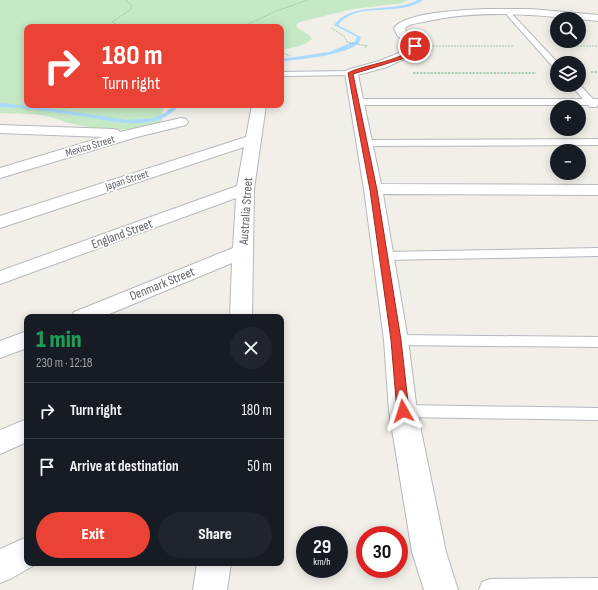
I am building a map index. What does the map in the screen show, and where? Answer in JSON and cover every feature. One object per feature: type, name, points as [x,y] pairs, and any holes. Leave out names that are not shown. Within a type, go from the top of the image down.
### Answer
[{"type":"street","points":[[441,590],[429,552],[403,411],[396,340],[373,190],[351,73],[403,57],[415,50],[415,46],[401,33],[400,28],[403,24],[422,19],[452,14],[508,13],[554,14],[598,18]]},
{"type":"street","name":"Australia Street","points":[[241,314],[245,189],[259,108]]},
{"type":"street","name":"Mexico Street","points":[[0,173],[132,133],[181,122]]},
{"type":"street","points":[[0,129],[132,133]]},
{"type":"street","points":[[0,140],[37,130]]},
{"type":"street","name":"Japan Street","points":[[0,222],[254,139]]},
{"type":"street","name":"England Street","points":[[0,278],[245,189]]},
{"type":"street","points":[[373,190],[598,190]]},
{"type":"street","name":"Denmark Street","points":[[89,314],[243,251]]},
{"type":"street","points":[[0,350],[24,340]]},
{"type":"street","points":[[0,443],[24,431]]},
{"type":"street","points":[[0,567],[24,554]]},
{"type":"street","points":[[210,590],[214,566]]},
{"type":"lane","points":[[508,13],[550,58]]},
{"type":"lane","points":[[284,74],[351,73]]},
{"type":"lane","points":[[583,92],[594,102],[598,110]]},
{"type":"lane","points":[[356,102],[594,102]]},
{"type":"lane","points":[[364,143],[598,142]]},
{"type":"lane","points":[[383,256],[598,252]]},
{"type":"lane","points":[[396,340],[598,342]]},
{"type":"lane","points":[[403,411],[598,414]]},
{"type":"lane","points":[[490,590],[598,589]]},
{"type":"path","points":[[115,24],[112,22],[130,10],[132,6],[126,0]]},
{"type":"path","points":[[248,24],[276,10],[308,0]]},
{"type":"path","points":[[331,28],[344,36],[347,42],[363,45]]},
{"type":"path","points":[[415,46],[598,46]]},
{"type":"path","points":[[284,53],[290,56]]},
{"type":"path","points":[[406,73],[541,72]]},
{"type":"path","points":[[592,72],[598,72]]},
{"type":"green space","points":[[0,0],[408,0],[403,3],[353,9],[298,23],[296,27],[309,35],[312,39],[302,45],[284,49],[284,24],[24,24],[24,108],[163,108],[162,121],[140,128],[118,130],[84,126],[44,116],[0,113]]},
{"type":"waterway","points":[[284,60],[330,53],[348,47],[357,42],[359,37],[336,25],[348,14],[368,9],[406,6],[421,0]]},
{"type":"waterway","points":[[0,105],[24,107]]},
{"type":"waterway","points":[[37,108],[128,121],[156,119],[167,114],[174,108]]},
{"type":"route","points":[[403,411],[396,340],[373,190],[351,73],[403,57],[415,50],[415,46]]}]
